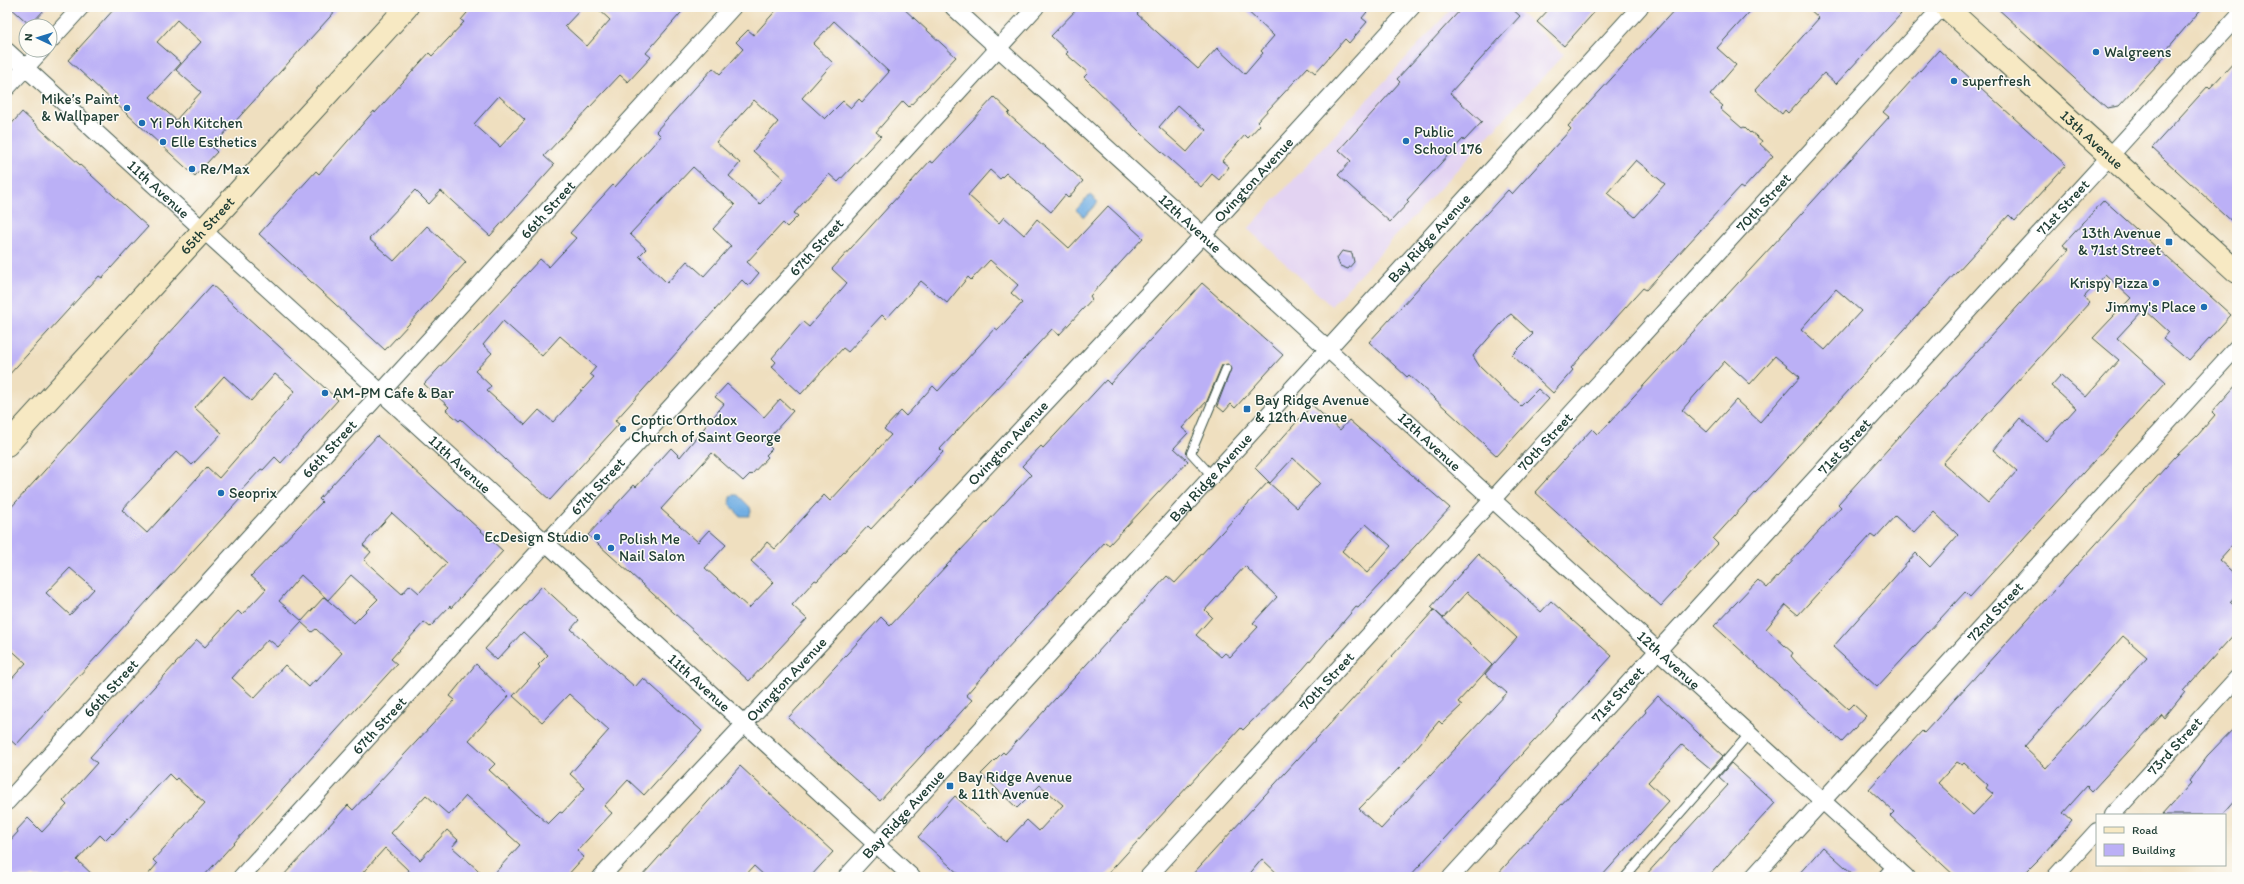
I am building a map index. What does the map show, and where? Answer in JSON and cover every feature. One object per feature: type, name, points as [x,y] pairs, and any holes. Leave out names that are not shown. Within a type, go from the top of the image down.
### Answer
[{"type":"main road","name":"65th Street","points":[[7,445],[407,7]]},
{"type":"main road","name":"13th Avenue","points":[[1946,7],[2237,272]]},
{"type":"street","points":[[58,32],[81,7]]},
{"type":"street","name":"66th Street","points":[[7,802],[733,7]]},
{"type":"street","name":"12th Avenue","points":[[953,7],[1906,877]]},
{"type":"street","name":"67th Street","points":[[241,877],[1036,7]]},
{"type":"street","name":"Ovington Avenue","points":[[601,877],[1203,235],[1412,7]]},
{"type":"street","name":"Bay Ridge Avenue","points":[[846,877],[1640,7]]},
{"type":"street","name":"70th Street","points":[[1148,877],[1942,7]]},
{"type":"street","name":"71st Street","points":[[1451,877],[2237,17]]},
{"type":"street","name":"11th Avenue","points":[[7,51],[912,877]]},
{"type":"street","points":[[7,88],[35,58]]},
{"type":"street","name":"72nd Street","points":[[1753,877],[2237,347]]},
{"type":"street","name":"73rd Street","points":[[2113,814],[2237,678]]},
{"type":"street","points":[[2062,875],[2096,832]]},
{"type":"lane","points":[[1212,476],[1191,453],[1226,369]]},
{"type":"lane","points":[[1625,877],[1748,734]]},
{"type":"lane","points":[[1881,877],[1892,865]]},
{"type":"shaded area","name":"Public School 176","points":[[1453,7],[1513,7],[1564,54],[1331,306],[1248,229]]},
{"type":"water","points":[[1090,195],[1098,202],[1084,217],[1076,210]]},
{"type":"water","points":[[738,495],[750,507],[751,511],[749,516],[740,516],[730,505],[730,497]]},
{"type":"building","points":[[10,7],[47,7],[37,18],[22,18]]},
{"type":"building","points":[[116,7],[339,7],[212,147],[217,152],[195,176],[68,60]],"holes":[[[177,20],[201,42],[176,70],[201,92],[176,120],[150,97],[181,63],[157,42]]]},
{"type":"building","points":[[472,7],[583,7],[565,26],[587,46],[610,20],[596,7],[686,7],[646,53],[651,57],[628,82],[620,75],[544,156],[554,165],[490,236],[441,191],[429,204],[415,190],[369,239],[394,261],[427,226],[466,262],[385,350],[259,234],[316,171],[319,174],[374,111],[375,113],[429,53],[432,56],[464,22],[461,20]],"holes":[[[499,96],[525,120],[500,147],[474,124]]]},
{"type":"building","points":[[779,7],[902,7],[956,57],[909,107],[903,101],[876,132],[881,136],[838,182],[829,174],[794,213],[798,216],[787,227],[783,223],[747,262],[759,273],[748,286],[742,280],[615,421],[619,424],[550,500],[461,419],[459,421],[446,410],[449,407],[424,384],[540,259],[549,267],[576,238],[570,233],[613,185],[615,187],[661,136],[656,131],[713,68],[720,74],[733,60],[743,49],[736,42],[748,30],[754,35]],"holes":[[[834,21],[889,72],[862,102],[859,99],[851,108],[843,101],[825,119],[802,98],[833,63],[813,44]],[[754,100],[778,122],[753,151],[784,179],[760,204],[729,176],[740,163],[716,142]],[[693,167],[735,205],[713,229],[731,246],[704,276],[687,261],[667,283],[639,256],[646,249],[630,234]],[[503,321],[542,356],[560,336],[596,367],[590,374],[594,377],[553,422],[539,410],[525,425],[487,391],[491,386],[475,371],[492,353],[483,345]]]},
{"type":"building","points":[[1079,7],[1143,7],[1137,14],[1198,69],[1217,48],[1245,74],[1263,53],[1261,51],[1274,36],[1243,7],[1371,7],[1362,18],[1367,22],[1349,43],[1345,39],[1315,73],[1308,67],[1257,122],[1260,125],[1248,138],[1245,135],[1222,161],[1229,167],[1219,180],[1212,174],[1201,187],[1142,134],[1084,77],[1088,73],[1066,54],[1068,52],[1051,36]],"holes":[[[1178,105],[1206,130],[1187,152],[1159,127]]]},
{"type":"building","points":[[1463,7],[1510,7],[1520,16],[1450,93],[1482,122],[1464,141],[1463,139],[1407,200],[1409,202],[1390,222],[1338,175],[1351,161],[1339,150],[1400,82],[1397,79]]},
{"type":"building","points":[[1551,7],[1599,7],[1564,46],[1537,22]]},
{"type":"building","points":[[1677,7],[1754,7],[1717,48],[1736,65],[1710,95],[1723,106],[1720,109],[1742,128],[1744,127],[1762,141],[1760,144],[1773,156],[1743,189],[1740,187],[1646,290],[1643,288],[1571,368],[1573,370],[1553,393],[1512,355],[1533,334],[1511,314],[1507,317],[1473,356],[1480,367],[1521,406],[1538,389],[1549,399],[1497,456],[1409,375],[1407,377],[1369,342],[1508,190],[1512,194],[1571,129],[1568,126]],"holes":[[[1636,160],[1665,184],[1635,217],[1607,193]]]},
{"type":"building","points":[[1807,7],[1893,7],[1901,14],[1836,84],[1824,73],[1788,113],[1785,110],[1782,114],[1755,90],[1819,18]]},
{"type":"building","name":"Walgreens","points":[[1996,7],[2203,7],[2168,48],[2170,51],[2119,106],[2107,108]]},
{"type":"building","points":[[1939,50],[2066,165],[2015,221],[2009,215],[1713,539],[1718,544],[1661,606],[1535,492],[1592,429],[1598,435],[1773,245],[1889,117],[1883,112]],"holes":[[[1836,289],[1861,311],[1825,350],[1801,329]],[[1775,356],[1800,377],[1760,422],[1736,400],[1707,432],[1682,410],[1725,361],[1750,384]]]},
{"type":"building","points":[[2237,59],[2237,226],[2152,148],[2208,86],[2210,88]]},
{"type":"building","points":[[994,97],[1010,112],[1008,114],[1083,181],[1068,198],[1065,195],[1051,212],[1006,173],[1000,179],[990,170],[968,195],[999,223],[1004,217],[1024,235],[1037,219],[1069,248],[1108,206],[1143,238],[1090,296],[1092,299],[1059,335],[1052,329],[940,449],[943,452],[871,529],[868,526],[817,581],[815,580],[792,605],[807,619],[749,681],[588,535],[634,485],[636,487],[671,448],[680,457],[724,404],[715,397],[727,384],[764,417],[780,399],[793,411],[765,442],[772,449],[766,455],[768,457],[751,475],[750,474],[743,481],[712,453],[661,509],[698,542],[709,530],[726,545],[705,568],[749,608],[774,582],[751,561],[767,542],[775,549],[824,495],[830,501],[891,435],[884,429],[901,411],[906,416],[933,386],[938,391],[995,328],[998,330],[1022,303],[1011,293],[1018,285],[990,260],[971,280],[968,277],[947,303],[921,281],[886,319],[882,315],[848,352],[843,348],[801,394],[772,367],[776,362],[772,358],[803,322],[809,327],[847,283],[832,269],[930,161],[933,163]]},
{"type":"building","points":[[22,112],[148,227],[102,278],[99,276],[7,377],[7,129]]},
{"type":"building","points":[[2104,200],[2231,315],[2189,361],[2163,339],[2169,332],[2144,309],[2117,338],[2166,382],[1970,597],[1965,592],[1877,687],[1833,647],[1916,553],[1930,567],[1958,535],[1934,512],[1914,533],[1895,516],[1875,538],[1871,535],[1798,615],[1786,605],[1766,629],[1793,653],[1791,656],[1797,663],[1848,709],[1853,704],[1866,716],[1842,742],[1714,626],[1758,580],[1767,588],[1841,507],[1838,504],[2069,250],[2063,245]],"holes":[[[2105,274],[2131,298],[2093,338],[2119,360],[2086,397],[2061,375],[2051,386],[2076,408],[2046,441],[2020,418],[1993,450],[2017,471],[1988,503],[1943,463],[2089,303],[2084,297]]]},
{"type":"building","points":[[1342,251],[1352,253],[1354,262],[1348,269],[1340,266],[1337,258]]},
{"type":"building","points":[[1202,283],[1283,355],[1235,408],[1231,404],[1224,412],[1217,406],[1231,369],[1228,364],[1222,365],[1207,401],[1182,428],[1188,433],[1174,448],[1188,461],[1109,545],[1105,542],[993,664],[966,695],[972,700],[880,801],[788,718],[881,617],[890,626],[1031,475],[1022,466],[1041,446],[1043,448],[1106,380],[1110,384]]},
{"type":"building","points":[[212,285],[338,400],[281,463],[275,457],[263,470],[261,469],[237,495],[241,498],[16,745],[7,737],[7,684],[26,663],[7,646],[7,512]],"holes":[[[275,374],[295,391],[219,478],[207,467],[147,533],[122,510],[177,451],[192,465],[222,433],[195,408],[224,376],[251,401]],[[70,568],[94,589],[70,615],[46,593]]]},
{"type":"building","points":[[2237,384],[2237,540],[2219,560],[2237,576],[2237,594],[2230,602],[2237,608],[2237,631],[2183,691],[2185,692],[2164,718],[2162,715],[2092,791],[2087,786],[2063,813],[2072,821],[2021,877],[1956,877],[1890,816],[1894,812],[1869,789],[1922,731],[1924,733],[2175,457],[2198,435],[2215,415],[2212,412]],"holes":[[[2123,636],[2147,657],[2046,768],[2024,747]],[[1957,762],[1962,765],[1964,763],[1988,785],[1986,788],[1993,794],[1973,815],[1938,783]]]},
{"type":"building","points":[[1312,405],[1340,430],[1349,420],[1450,508],[1358,608],[1356,607],[1303,669],[1243,730],[1241,728],[1105,877],[962,877],[918,837],[955,796],[1006,842],[1027,820],[1039,831],[1063,805],[1040,785],[1017,808],[981,774],[1003,752],[1005,754],[1167,576],[1175,583],[1268,482],[1297,508],[1320,483],[1293,458],[1270,483],[1255,468]],"holes":[[[1366,524],[1391,546],[1367,573],[1342,551]],[[1245,566],[1277,597],[1253,623],[1258,627],[1230,657],[1225,653],[1221,657],[1196,635],[1212,617],[1205,610]]]},
{"type":"building","points":[[377,436],[503,551],[451,608],[450,606],[430,627],[424,622],[391,659],[397,664],[203,877],[146,877],[157,864],[153,860],[205,803],[177,778],[175,780],[169,774],[113,834],[112,833],[105,840],[100,835],[77,860],[95,877],[7,877],[7,844],[18,832],[17,830],[28,818],[42,832],[67,805],[63,801],[97,763],[90,757],[197,640],[205,647],[238,611],[242,615],[266,589],[251,576],[322,502],[319,499]],"holes":[[[392,513],[447,563],[419,593],[410,585],[402,594],[364,560],[371,552],[363,545]],[[301,575],[328,600],[351,575],[378,599],[354,623],[324,597],[302,621],[279,601]],[[301,622],[312,632],[316,629],[342,653],[316,682],[315,680],[309,687],[285,665],[254,698],[232,678],[268,639],[278,647]]]},
{"type":"building","points":[[1478,554],[1541,612],[1551,601],[1612,656],[1409,877],[1281,877],[1262,859],[1247,877],[1190,877],[1434,610],[1492,665],[1458,702],[1462,705],[1442,724],[1439,721],[1401,766],[1359,809],[1381,829],[1507,693],[1485,674],[1517,638],[1467,592],[1443,618],[1431,607]]},
{"type":"building","points":[[542,586],[579,620],[571,629],[609,664],[635,687],[643,678],[702,731],[644,795],[628,780],[604,806],[612,813],[577,851],[584,857],[566,877],[491,877],[520,845],[466,796],[449,815],[426,795],[391,833],[420,860],[447,830],[458,840],[452,847],[486,877],[405,877],[410,872],[385,848],[359,877],[282,877],[348,805],[353,810],[455,700],[450,696],[476,664],[509,696],[469,740],[495,764],[489,770],[548,824],[560,812],[562,813],[585,788],[570,774],[609,730],[569,694],[542,722],[513,696],[540,667],[538,665],[548,655],[523,632],[497,660],[485,649]]},
{"type":"building","points":[[1658,696],[1723,756],[1711,769],[1682,745],[1648,782],[1669,802],[1601,877],[1495,877],[1646,712],[1645,710]]},
{"type":"building","points":[[2237,725],[2237,799],[2224,814],[2163,814],[2191,783],[2189,781],[2207,756]]},
{"type":"building","points":[[1731,763],[1775,803],[1708,877],[1644,877],[1728,785],[1719,777]]},
{"type":"building","points":[[740,766],[833,852],[810,877],[766,877],[754,866],[744,877],[641,877]]},
{"type":"building","points":[[1823,847],[1856,877],[1796,877]]},
{"type":"place","name":"Walgreens","points":[[2096,52]]},
{"type":"place","name":"superfresh","points":[[1954,81]]},
{"type":"place","name":"Mike’s Paint & Wallpaper","points":[[127,108]]},
{"type":"place","name":"Yi Poh Kitchen","points":[[142,123]]},
{"type":"place","name":"Public School 176","points":[[1406,141]]},
{"type":"place","name":"Elle Esthetics","points":[[163,142]]},
{"type":"place","name":"Re/Max","points":[[192,169]]},
{"type":"place","name":"13th Avenue & 71st Street","points":[[2169,242]]},
{"type":"place","name":"Krispy Pizza","points":[[2156,283]]},
{"type":"place","name":"Jimmy's Place","points":[[2204,307]]},
{"type":"place","name":"AM-PM Cafe & Bar","points":[[325,393]]},
{"type":"place","name":"Bay Ridge Avenue & 12th Avenue","points":[[1247,409]]},
{"type":"place","name":"Coptic Orthodox Church of Saint George","points":[[623,429]]},
{"type":"place","name":"Seoprix","points":[[221,493]]},
{"type":"place","name":"EcDesign Studio","points":[[597,537]]},
{"type":"place","name":"Polish Me Nail Salon","points":[[611,548]]},
{"type":"place","name":"Bay Ridge Avenue & 11th Avenue","points":[[950,786]]}]
